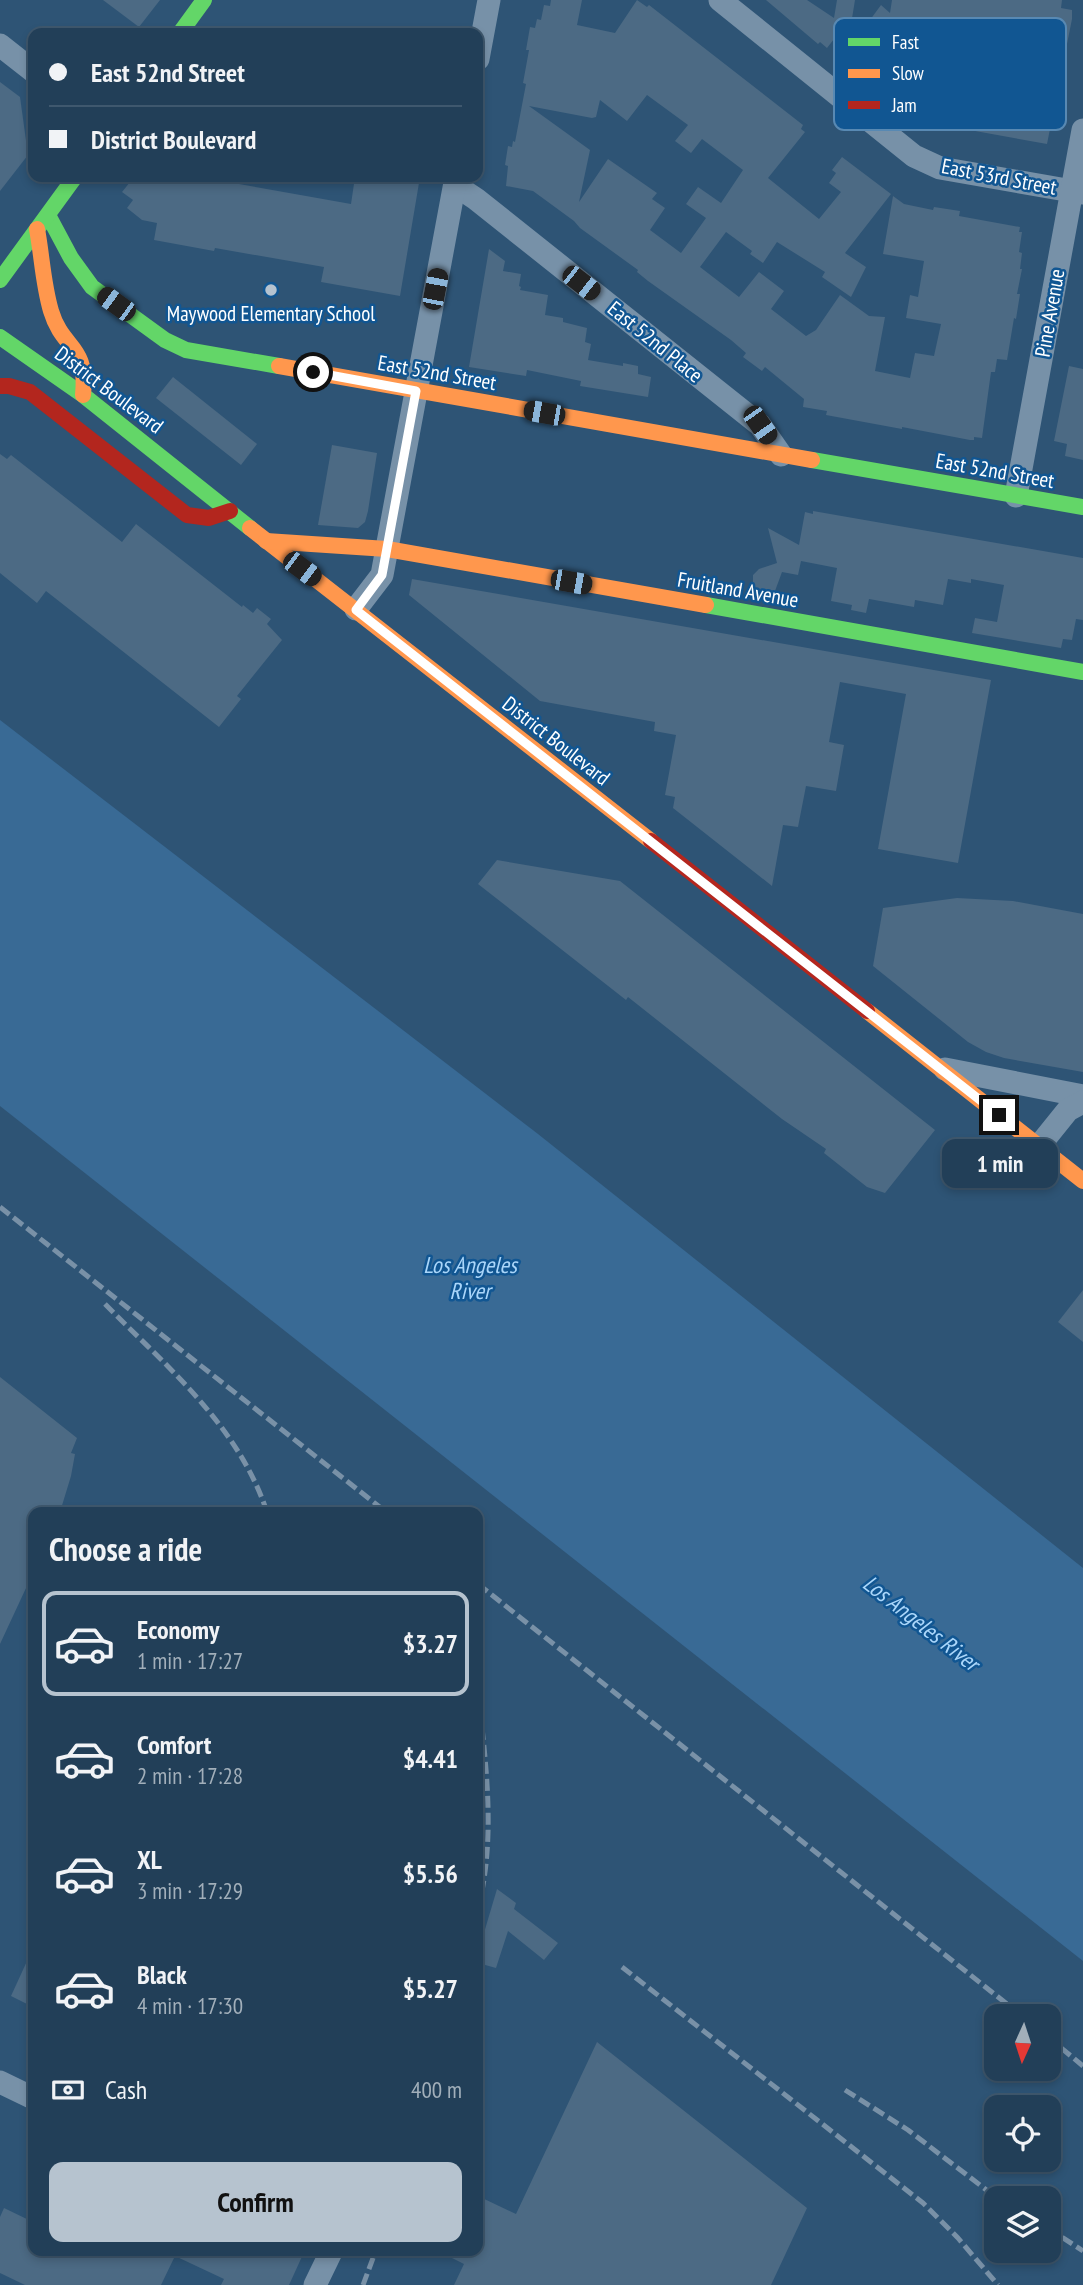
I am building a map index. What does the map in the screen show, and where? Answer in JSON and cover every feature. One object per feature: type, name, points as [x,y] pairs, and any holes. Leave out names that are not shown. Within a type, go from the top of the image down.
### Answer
[{"type":"main road","points":[[184,28],[204,0]]},
{"type":"main road","points":[[0,281],[71,182]]},
{"type":"main road","name":"East 52nd Street","points":[[48,215],[71,258],[92,286],[165,340],[187,350],[1083,507]]},
{"type":"main road","points":[[37,229],[50,311],[60,332],[83,358],[86,381],[83,395]]},
{"type":"main road","name":"District Boulevard","points":[[0,337],[83,395],[1083,1181]]},
{"type":"main road","points":[[0,386],[30,392],[187,515],[209,519],[230,511]]},
{"type":"main road","name":"Fruitland Avenue","points":[[266,541],[387,549],[1083,672]]},
{"type":"street","points":[[483,32],[489,0]]},
{"type":"street","name":"East 53rd Street","points":[[720,0],[834,92]]},
{"type":"street","points":[[0,45],[28,67]]},
{"type":"street","name":"East 53rd Street","points":[[882,130],[914,156],[940,168],[1077,192]]},
{"type":"street","name":"Pine Avenue","points":[[1016,496],[1077,192],[1083,130]]},
{"type":"street","points":[[356,610],[382,575],[455,182]]},
{"type":"street","name":"East 52nd Place","points":[[456,182],[760,425],[781,455]]},
{"type":"street","points":[[939,1068],[1083,1096]]},
{"type":"street","points":[[1040,1146],[1068,1110],[1083,1102]]},
{"type":"street","points":[[0,2082],[28,2096]]},
{"type":"street","points":[[315,2285],[329,2256]]},
{"type":"water","name":"Los Angeles River","points":[[0,720],[538,1134],[1083,1568],[1083,1961],[0,1106]]},
{"type":"building","points":[[103,0],[160,0],[139,27]]},
{"type":"building","points":[[551,0],[582,0],[577,25],[615,33],[637,0],[647,7],[649,5],[803,125],[801,129],[805,132],[768,178],[819,219],[841,192],[829,183],[836,173],[832,170],[842,157],[891,194],[845,253],[866,267],[851,297],[822,277],[825,272],[777,242],[763,263],[750,254],[752,251],[726,232],[700,267],[739,297],[759,272],[784,291],[771,309],[806,336],[816,330],[840,295],[869,316],[885,317],[875,371],[910,378],[915,353],[934,356],[941,324],[906,318],[910,295],[918,297],[924,261],[883,254],[893,196],[904,204],[933,210],[934,207],[960,211],[959,216],[1020,227],[1019,232],[1022,232],[1019,252],[1022,253],[1022,269],[1016,319],[1014,318],[1007,360],[997,359],[995,372],[991,372],[982,438],[974,437],[974,440],[970,440],[902,429],[826,415],[827,411],[803,407],[804,399],[765,367],[762,371],[743,357],[746,353],[731,340],[648,281],[638,270],[574,221],[533,191],[506,186],[508,146],[512,147],[513,141],[515,142],[526,84],[523,83],[530,27],[535,28],[537,19],[541,20],[544,5],[550,6]],"holes":[[[647,95],[688,125],[675,141],[691,153],[702,139],[743,170],[721,203],[698,187],[686,204],[706,218],[681,253],[650,230],[665,208],[652,199],[657,193],[608,159],[579,202],[590,150],[529,106],[592,118],[596,117],[600,100],[627,121]]]},
{"type":"building","points":[[766,0],[807,0],[834,18],[834,39],[827,48],[820,42],[818,44]]},
{"type":"building","points":[[837,0],[855,0],[852,18],[834,18]]},
{"type":"building","points":[[892,0],[1062,0],[1061,8],[1072,10],[1072,19],[1066,49],[1066,18],[871,18],[881,5],[890,13]]},
{"type":"building","points":[[0,82],[20,97],[28,155],[0,191]]},
{"type":"building","points":[[970,130],[1050,130],[1047,144]]},
{"type":"building","points":[[130,182],[230,182],[351,204],[354,182],[419,182],[400,296],[321,282],[324,267],[154,240],[157,223],[142,220],[127,208],[133,200],[122,192]]},
{"type":"building","points":[[489,249],[505,261],[503,271],[521,274],[520,290],[548,295],[545,315],[563,318],[563,322],[587,328],[585,342],[591,344],[588,360],[638,366],[638,374],[651,377],[648,397],[580,386],[581,381],[527,370],[526,376],[469,367]]},
{"type":"building","points":[[1069,366],[1083,369],[1083,460],[1065,456],[1067,444],[1054,441]]},
{"type":"building","points":[[173,377],[257,444],[241,465],[156,398]]},
{"type":"building","points":[[332,445],[377,453],[368,511],[365,522],[358,528],[318,525]]},
{"type":"building","points":[[0,454],[7,459],[11,455],[122,542],[136,524],[242,607],[243,605],[253,613],[257,608],[271,619],[267,624],[282,640],[237,696],[241,699],[219,727],[46,591],[37,603],[0,573]]},
{"type":"building","points":[[813,511],[1083,558],[1083,620],[1076,619],[1072,640],[1063,639],[1061,648],[972,633],[975,618],[997,622],[1004,585],[971,579],[971,583],[948,579],[943,605],[915,600],[914,607],[869,599],[866,613],[851,610],[852,605],[831,601],[837,568],[801,561],[798,575],[782,572],[775,591],[767,595],[759,594],[753,587],[753,575],[759,569],[777,563],[768,528],[799,545],[805,512],[813,514]]},
{"type":"building","points":[[412,579],[991,680],[958,863],[878,849],[906,694],[840,682],[829,742],[844,745],[836,791],[806,786],[798,827],[783,825],[772,886],[673,808],[675,797],[665,795],[676,735],[654,731],[655,722],[540,701],[409,595]]},
{"type":"building","points":[[497,860],[620,881],[935,1130],[885,1193],[867,1187],[824,1153],[826,1149],[782,1119],[628,997],[626,1000],[478,884]]},
{"type":"building","points":[[957,898],[1013,901],[1083,914],[1083,1072],[1004,1058],[986,1052],[968,1042],[873,966],[883,908]]},
{"type":"building","points":[[1083,1290],[1083,1342],[1058,1322]]},
{"type":"building","points":[[0,1377],[77,1438],[71,1453],[75,1454],[62,1507],[28,1507],[28,1584],[0,1644]]},
{"type":"building","points":[[497,1889],[516,1903],[514,1909],[558,1943],[544,1960],[508,1931],[496,1968],[483,1964],[483,1936]]},
{"type":"building","points":[[28,1959],[28,2004],[11,1996]]},
{"type":"building","points":[[597,2042],[807,2208],[771,2285],[454,2285],[464,2264],[448,2256],[483,2256],[483,2198],[516,2214]]},
{"type":"building","points":[[4,2208],[28,2220],[28,2256],[175,2256],[161,2285],[25,2285],[0,2273],[0,2217]]},
{"type":"building","points":[[175,2256],[302,2256],[289,2285],[221,2285],[224,2279]]},
{"type":"railway","points":[[0,1207],[380,1507]]},
{"type":"railway","points":[[105,1304],[176,1375],[219,1425],[238,1452],[265,1507]]},
{"type":"railway","points":[[483,1588],[1007,2004]]},
{"type":"railway","points":[[483,1742],[488,1838],[483,1885]]},
{"type":"railway","points":[[622,1967],[923,2203],[958,2238],[998,2285]]},
{"type":"railway","points":[[1061,2048],[1083,2066]]},
{"type":"railway","points":[[845,2090],[908,2130],[984,2188]]},
{"type":"railway","points":[[1061,2237],[1083,2251]]},
{"type":"railway","points":[[363,2285],[374,2256]]},
{"type":"traffic: fast","points":[[184,28],[204,0]]},
{"type":"traffic: fast","points":[[0,280],[71,182]]},
{"type":"traffic: fast","points":[[48,215],[71,258],[92,287],[165,340],[186,350],[279,366]]},
{"type":"traffic: fast","points":[[0,337],[83,395],[250,528]]},
{"type":"traffic: fast","points":[[812,460],[1083,507]]},
{"type":"traffic: fast","points":[[706,605],[1083,672]]},
{"type":"traffic: slow","points":[[37,229],[51,311],[82,366],[83,395]]},
{"type":"traffic: slow","points":[[279,366],[812,460]]},
{"type":"traffic: slow","points":[[250,528],[651,841]]},
{"type":"traffic: slow","points":[[266,541],[387,549],[706,605]]},
{"type":"traffic: slow","points":[[867,1011],[1083,1181]]},
{"type":"traffic: jam","points":[[0,386],[30,392],[187,515],[209,518],[230,511]]},
{"type":"traffic: jam","points":[[651,841],[867,1011]]},
{"type":"place","name":"Maywood Elementary School","points":[[271,290]]},
{"type":"route","points":[[313,372],[416,391],[382,575],[356,610],[999,1115]]}]
